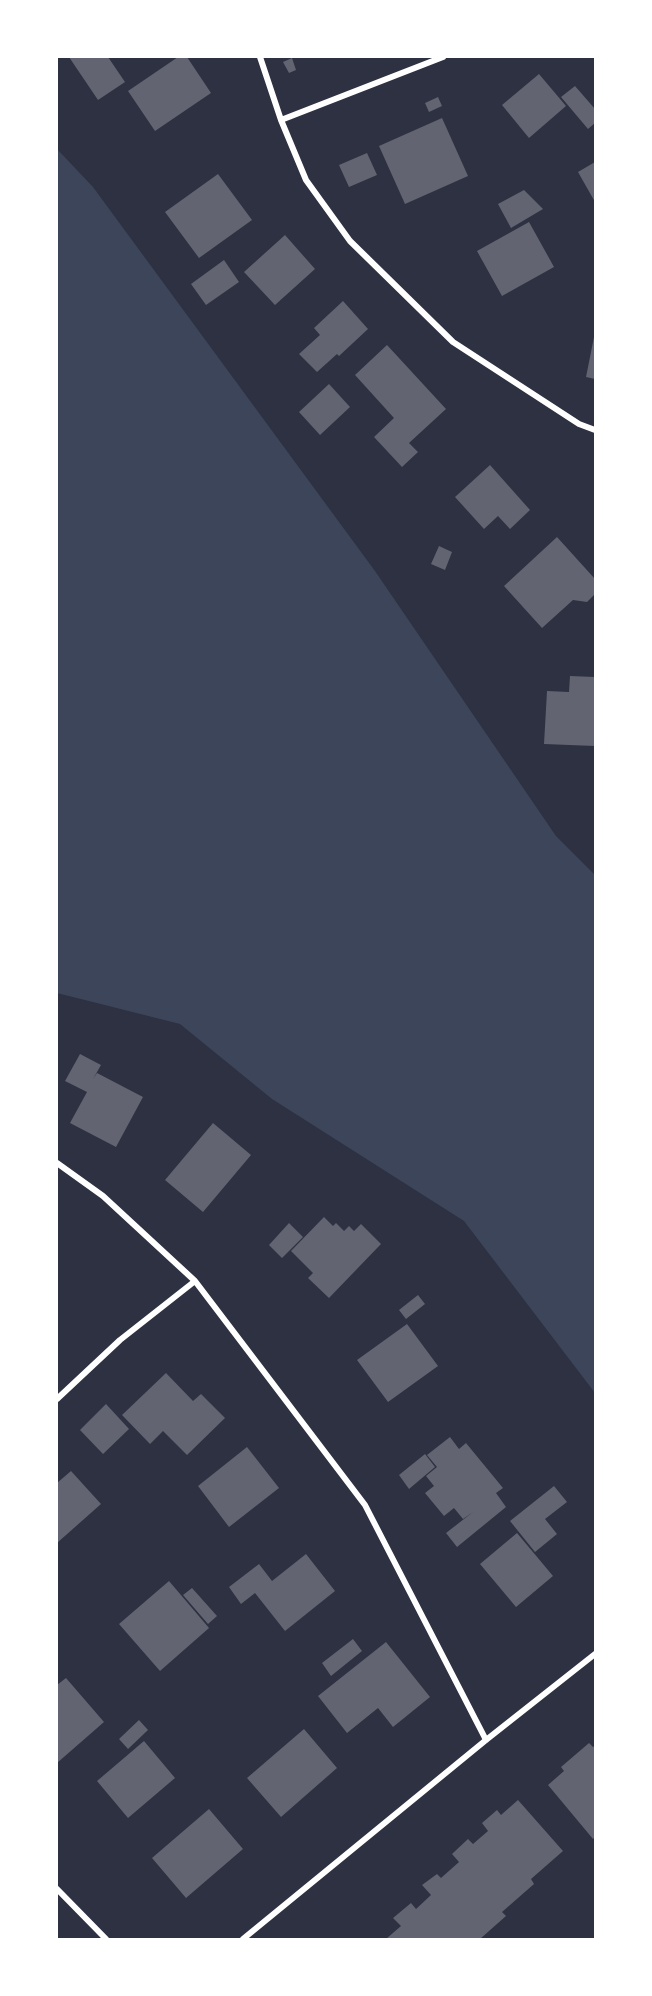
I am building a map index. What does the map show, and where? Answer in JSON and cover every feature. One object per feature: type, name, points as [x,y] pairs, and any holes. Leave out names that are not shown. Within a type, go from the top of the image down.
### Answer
[{"type":"street","points":[[260,57],[281,120],[306,180],[350,241],[453,342],[579,424],[595,430]]},
{"type":"street","points":[[281,120],[443,57]]},
{"type":"street","points":[[57,1163],[103,1196],[195,1281],[365,1505],[486,1740]]},
{"type":"street","points":[[57,1399],[120,1340],[195,1281]]},
{"type":"street","points":[[243,1939],[595,1654]]},
{"type":"street","points":[[57,1889],[106,1939]]},
{"type":"shaded area","points":[[57,149],[93,187],[375,571],[556,836],[595,875],[595,1393],[464,1221],[272,1099],[180,1024],[57,993]]},
{"type":"building","points":[[69,57],[108,57],[125,82],[98,100]]},
{"type":"building","points":[[178,57],[187,57],[211,93],[155,131],[128,91]]},
{"type":"building","points":[[292,58],[296,70],[289,73],[283,62]]},
{"type":"building","points":[[539,74],[566,106],[529,138],[502,105]]},
{"type":"building","points":[[575,86],[595,109],[595,123],[588,129],[561,97]]},
{"type":"building","points":[[438,97],[442,106],[429,112],[425,103]]},
{"type":"building","points":[[442,118],[468,176],[405,204],[379,146]]},
{"type":"building","points":[[367,153],[377,175],[349,187],[339,165]]},
{"type":"building","points":[[595,162],[595,202],[578,172]]},
{"type":"building","points":[[218,174],[252,220],[199,258],[165,212]]},
{"type":"building","points":[[524,190],[543,209],[511,228],[498,204]]},
{"type":"building","points":[[529,222],[554,267],[502,296],[477,251]]},
{"type":"building","points":[[285,235],[315,269],[275,305],[244,272]]},
{"type":"building","points":[[224,260],[239,282],[206,305],[191,284]]},
{"type":"building","points":[[343,301],[368,329],[339,356],[337,354],[317,372],[299,354],[320,335],[314,328]]},
{"type":"building","points":[[595,337],[595,379],[586,377]]},
{"type":"building","points":[[387,345],[446,409],[409,443],[418,452],[402,467],[374,437],[394,418],[355,375]]},
{"type":"building","points":[[329,384],[350,407],[320,435],[299,412]]},
{"type":"building","points":[[490,465],[530,510],[510,529],[498,516],[484,529],[455,497]]},
{"type":"building","points":[[557,537],[595,579],[595,594],[587,602],[573,600],[542,628],[504,586]]},
{"type":"building","points":[[439,546],[452,552],[445,570],[431,564]]},
{"type":"building","points":[[570,676],[595,677],[595,746],[544,744],[547,691],[569,692]]},
{"type":"building","points":[[80,1054],[101,1065],[93,1079],[97,1073],[143,1097],[116,1147],[70,1123],[87,1092],[65,1081]]},
{"type":"building","points":[[213,1123],[251,1155],[203,1212],[165,1180]]},
{"type":"building","points":[[324,1217],[333,1226],[336,1223],[344,1231],[349,1226],[354,1231],[361,1224],[381,1244],[329,1298],[308,1278],[313,1273],[291,1251]]},
{"type":"building","points":[[289,1223],[303,1237],[282,1258],[269,1245]]},
{"type":"building","points":[[418,1295],[425,1304],[406,1319],[399,1310]]},
{"type":"building","points":[[407,1324],[438,1366],[388,1402],[357,1360]]},
{"type":"building","points":[[166,1373],[193,1401],[201,1394],[225,1418],[187,1455],[163,1431],[150,1444],[122,1415]]},
{"type":"building","points":[[106,1404],[129,1429],[103,1454],[80,1430]]},
{"type":"building","points":[[450,1437],[459,1449],[466,1443],[503,1488],[496,1493],[506,1507],[457,1547],[446,1533],[473,1512],[463,1519],[454,1508],[444,1516],[425,1493],[434,1486],[426,1476],[437,1467],[427,1455]]},
{"type":"building","points":[[247,1447],[279,1488],[229,1527],[198,1486]]},
{"type":"building","points":[[425,1454],[435,1467],[409,1489],[399,1475]]},
{"type":"building","points":[[71,1471],[101,1504],[57,1543],[57,1483]]},
{"type":"building","points":[[554,1486],[567,1502],[545,1519],[557,1534],[535,1552],[510,1521]]},
{"type":"building","points":[[517,1533],[553,1576],[516,1607],[480,1564]]},
{"type":"building","points":[[306,1554],[335,1591],[285,1631],[255,1593],[241,1604],[229,1587],[259,1564],[272,1581]]},
{"type":"building","points":[[169,1581],[209,1628],[160,1671],[119,1624]]},
{"type":"building","points":[[192,1588],[217,1616],[208,1624],[183,1595]]},
{"type":"building","points":[[353,1639],[362,1651],[331,1676],[322,1663]]},
{"type":"building","points":[[386,1642],[430,1697],[393,1727],[378,1708],[347,1733],[318,1696]]},
{"type":"building","points":[[66,1678],[104,1722],[57,1763],[57,1685]]},
{"type":"building","points":[[139,1720],[148,1730],[128,1749],[119,1739]]},
{"type":"building","points":[[304,1729],[337,1768],[281,1817],[247,1778]]},
{"type":"building","points":[[144,1741],[175,1778],[128,1818],[97,1781]]},
{"type":"building","points":[[589,1743],[595,1746],[595,1837],[593,1839],[548,1785],[564,1771],[561,1767]]},
{"type":"building","points":[[518,1800],[563,1851],[531,1879],[534,1884],[502,1912],[506,1916],[480,1939],[386,1939],[401,1926],[393,1918],[411,1903],[416,1909],[431,1895],[422,1885],[437,1874],[441,1878],[459,1862],[452,1854],[468,1839],[473,1844],[488,1831],[482,1823],[497,1810],[501,1815]]},
{"type":"building","points":[[209,1809],[243,1849],[186,1898],[152,1858]]}]
